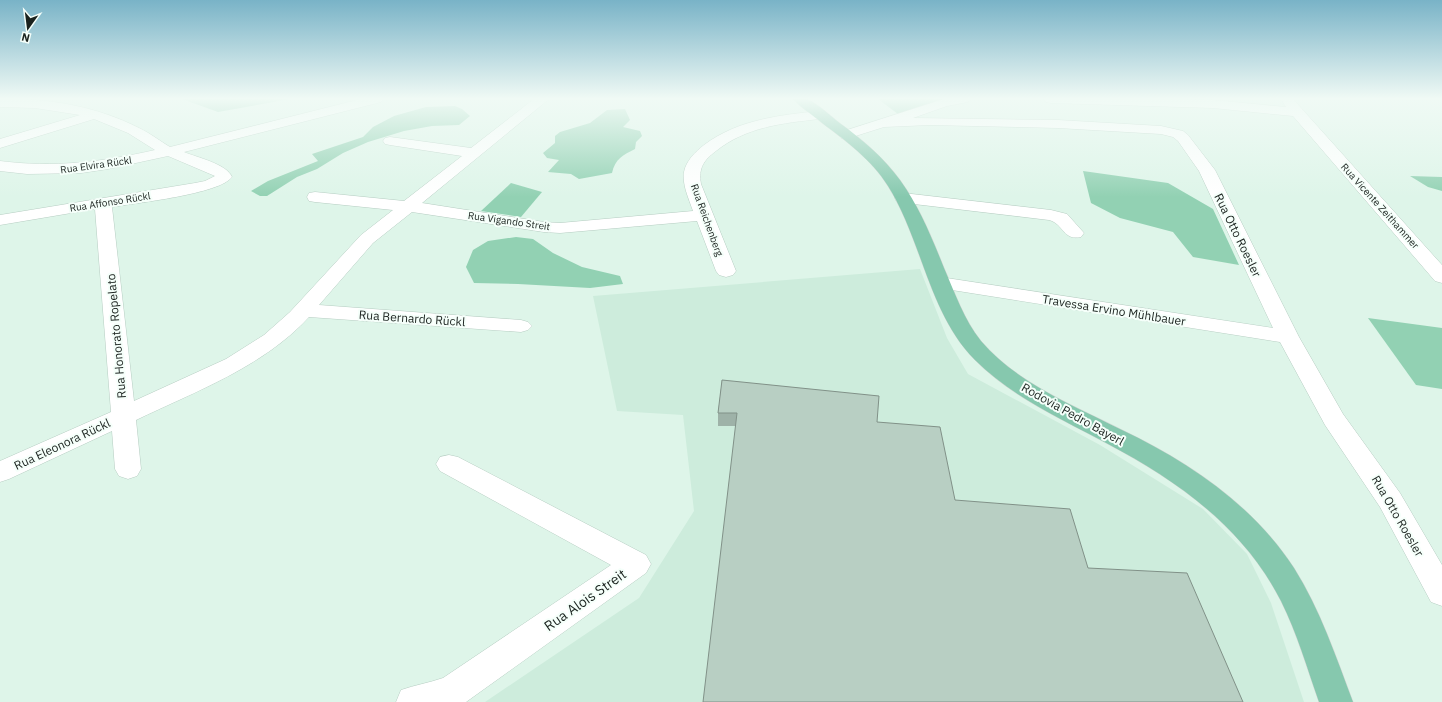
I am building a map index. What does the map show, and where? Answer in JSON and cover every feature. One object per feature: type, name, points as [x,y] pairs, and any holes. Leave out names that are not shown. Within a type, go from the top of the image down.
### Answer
[{"type":"main road","name":"Rodovia Pedro Bayerl","points":[[842,132],[875,160],[903,198],[954,315],[980,353],[999,370],[1040,398],[1144,452],[1178,474],[1205,492],[1248,529],[1264,548],[1297,602],[1314,639],[1336,702]]},
{"type":"street","points":[[0,144],[40,132]]},
{"type":"street","points":[[136,132],[168,152]]},
{"type":"street","name":"Rua Elvira Rückl","points":[[0,166],[38,170],[78,169],[115,164],[247,132]]},
{"type":"street","name":"Rua Eleonora Rückl","points":[[0,472],[123,416],[242,359],[272,340],[304,310],[352,253],[407,206],[501,132]]},
{"type":"street","name":"Rua Reichenberg","points":[[726,271],[703,214],[692,180],[693,167],[697,159],[714,144],[736,132]]},
{"type":"street","points":[[846,135],[856,132]]},
{"type":"street","name":"Rua Otto Roesler","points":[[1168,132],[1178,134],[1183,138],[1207,170],[1288,337],[1334,419],[1390,500],[1442,593]]},
{"type":"street","name":"Rua Vicente Zeithammer","points":[[1314,132],[1442,277]]},
{"type":"street","points":[[390,141],[475,153]]},
{"type":"street","name":"Rua Affonso Rückl","points":[[0,220],[195,188],[219,181],[224,177],[223,174],[218,171],[168,152]]},
{"type":"street","name":"Rua Vigando Streit","points":[[315,198],[407,206],[544,227],[560,228],[703,214]]},
{"type":"street","points":[[903,198],[1052,214],[1061,218],[1075,233]]},
{"type":"street","name":"Rua Honorato Ropelato","points":[[103,203],[128,469]]},
{"type":"street","name":"Travessa Ervino Mühlbauer","points":[[940,283],[1288,337]]},
{"type":"street","name":"Rua Bernardo Rückl","points":[[304,310],[521,326]]},
{"type":"street","name":"Rua Alois Streit","points":[[413,702],[427,700],[453,691],[636,564],[449,464]]},
{"type":"shaded area","points":[[920,269],[947,338],[968,374],[1100,445],[1203,509],[1247,554],[1271,603],[1304,702],[485,702],[639,598],[694,511],[683,415],[617,411],[593,296]]},
{"type":"green space","points":[[368,132],[402,132],[368,142],[343,153],[317,169],[297,177],[267,196],[260,196],[251,191],[268,181],[318,161],[312,154],[363,137]]},
{"type":"green space","points":[[560,132],[640,132],[642,136],[636,142],[635,149],[617,161],[612,173],[579,179],[571,174],[548,172],[559,160],[547,158],[543,153],[555,143],[555,136]]},
{"type":"green space","points":[[1083,171],[1168,183],[1213,209],[1239,265],[1193,257],[1173,232],[1120,218],[1091,203]]},
{"type":"green space","points":[[1410,176],[1442,177],[1442,191],[1428,187]]},
{"type":"green space","points":[[511,183],[542,192],[521,217],[481,211]]},
{"type":"green space","points":[[516,237],[533,239],[553,253],[582,267],[620,276],[623,284],[590,288],[474,283],[466,267],[473,250],[488,241]]},
{"type":"green space","points":[[1368,318],[1442,328],[1442,389],[1416,385]]},
{"type":"building","points":[[722,380],[879,396],[877,422],[940,427],[955,500],[1070,509],[1088,568],[1187,573],[1243,702],[703,702],[737,413],[718,413]]}]
